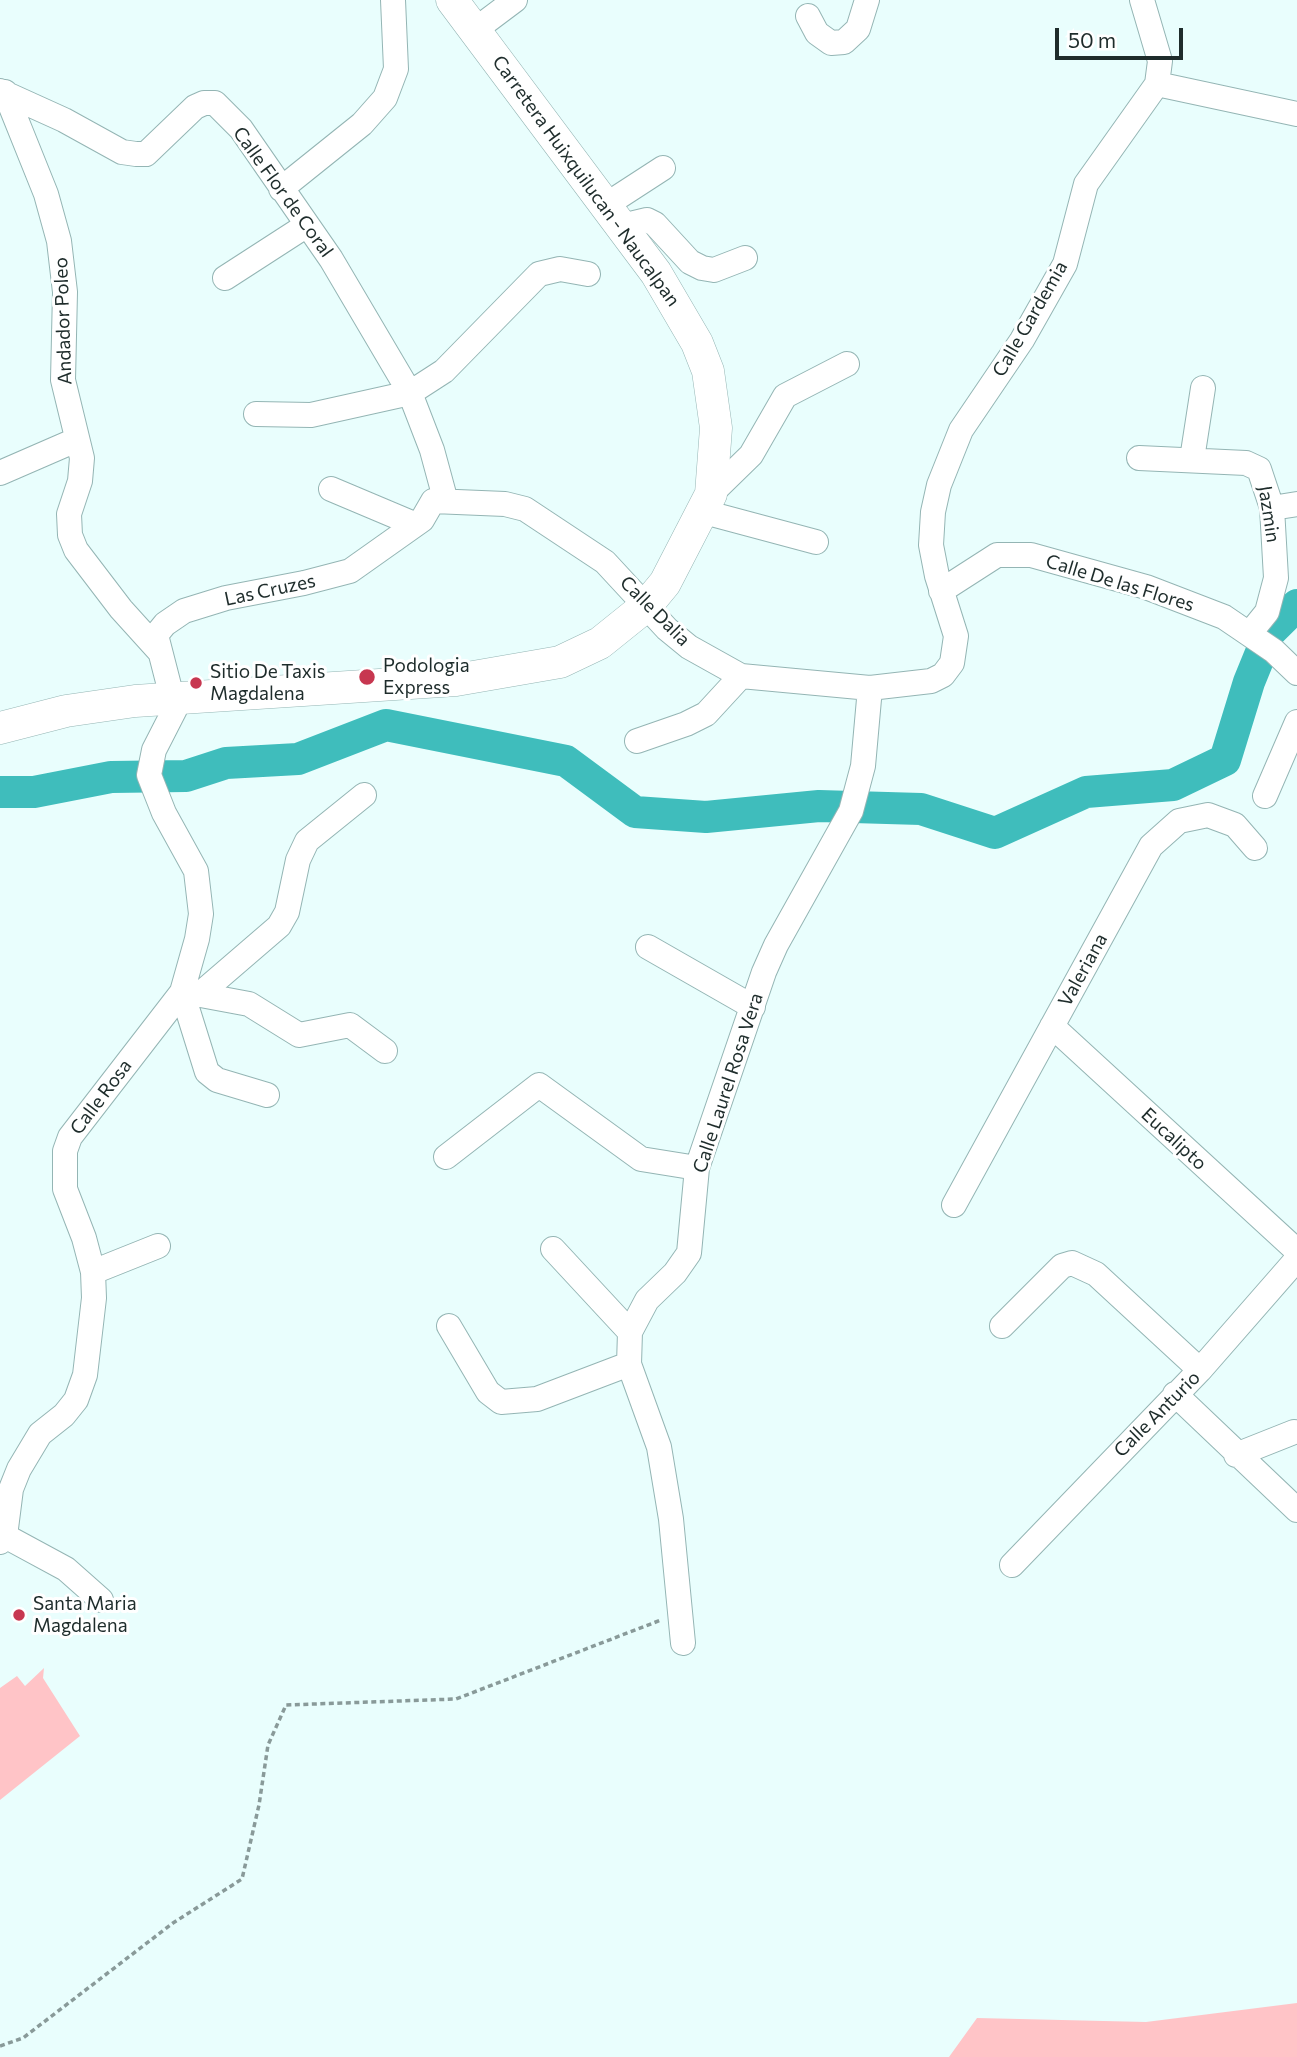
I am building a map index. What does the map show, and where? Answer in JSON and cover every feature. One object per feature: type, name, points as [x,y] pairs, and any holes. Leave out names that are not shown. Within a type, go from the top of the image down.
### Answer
[{"type":"main road","name":"Carretera Huixquilucan - Naucalpan","points":[[3,722],[66,711],[174,699],[456,681],[527,669],[579,655],[600,643],[646,606],[665,583],[708,503],[716,428],[708,372],[679,309],[614,216],[452,0]]},
{"type":"street","points":[[281,190],[362,124],[385,98],[396,69],[393,0]]},
{"type":"street","points":[[475,30],[515,0]]},
{"type":"street","points":[[808,16],[817,33],[831,43],[844,42],[858,29],[867,0]]},
{"type":"street","points":[[1142,0],[1160,61],[1157,84],[1297,114]]},
{"type":"street","name":"Calle Gardemia","points":[[956,648],[956,636],[941,591],[931,531],[939,485],[953,446],[1048,296],[1065,264],[1086,184],[1157,84]]},
{"type":"street","name":"Calle Flor de Coral","points":[[2,95],[122,152],[136,154],[146,153],[195,107],[204,103],[215,103],[241,129],[331,259],[410,393],[432,450],[445,498],[433,501]]},
{"type":"street","name":"Andador Poleo","points":[[2,95],[46,194],[60,241],[65,292],[62,380],[82,458],[80,481],[69,514],[70,535],[76,550],[121,609],[159,651]]},
{"type":"street","points":[[614,216],[663,168]]},
{"type":"street","points":[[614,216],[647,220],[654,224],[690,262],[702,268],[714,270],[745,258]]},
{"type":"street","points":[[225,278],[307,225]]},
{"type":"street","points":[[256,414],[311,415],[410,393],[444,371],[539,274],[560,270],[588,274]]},
{"type":"street","points":[[816,542],[708,503],[751,455],[785,396],[847,364]]},
{"type":"street","points":[[1192,459],[1202,388]]},
{"type":"street","points":[[0,473],[76,440]]},
{"type":"street","name":"Jazmin","points":[[1139,458],[1192,459],[1256,466],[1264,477],[1272,508],[1276,578],[1274,596],[1267,612],[1250,633]]},
{"type":"street","points":[[331,489],[414,524]]},
{"type":"street","name":"Las Cruzes","points":[[159,651],[156,635],[165,624],[184,611],[226,598],[350,571],[429,513],[433,501]]},
{"type":"street","name":"Calle Dalia","points":[[433,501],[505,504],[525,509],[605,562],[646,606],[689,646],[741,676],[870,688],[931,681],[943,674],[952,663],[956,648]]},
{"type":"street","points":[[1272,508],[1297,504]]},
{"type":"street","name":"Calle De las Flores","points":[[941,591],[998,555],[1031,555],[1146,587],[1224,617],[1281,648],[1297,673]]},
{"type":"street","points":[[159,651],[174,699]]},
{"type":"street","points":[[637,741],[687,724],[706,714],[741,676]]},
{"type":"street","name":"Calle Laurel Rosa Vera","points":[[683,1643],[671,1519],[659,1447],[629,1364],[630,1332],[647,1300],[675,1273],[689,1253],[697,1168],[753,1007],[776,944],[850,811],[863,766],[870,688]]},
{"type":"street","name":"Calle Rosa","points":[[2,1539],[11,1489],[19,1469],[40,1434],[64,1415],[76,1401],[85,1374],[94,1298],[93,1272],[84,1238],[65,1189],[65,1151],[70,1137],[191,993],[193,960],[201,914],[196,871],[152,784],[154,750],[174,714],[174,699]]},
{"type":"street","points":[[1265,796],[1297,722]]},
{"type":"street","points":[[191,993],[279,926],[288,912],[298,860],[307,841],[364,795]]},
{"type":"street","name":"Valeriana","points":[[954,1205],[1151,846],[1179,821],[1208,815],[1235,825],[1255,848]]},
{"type":"street","points":[[648,947],[753,1007]]},
{"type":"street","points":[[191,993],[249,1004],[299,1035],[350,1025],[385,1051]]},
{"type":"street","points":[[191,993],[207,1072],[217,1080],[267,1096]]},
{"type":"street","name":"Eucalipto","points":[[1052,1026],[1297,1251]]},
{"type":"street","points":[[446,1157],[539,1085],[641,1159],[697,1168]]},
{"type":"street","points":[[93,1272],[158,1246]]},
{"type":"street","points":[[553,1249],[630,1332]]},
{"type":"street","name":"Calle Anturio","points":[[1012,1565],[1200,1370],[1297,1259]]},
{"type":"street","points":[[1002,1326],[1062,1266],[1072,1263],[1096,1274],[1200,1370]]},
{"type":"street","points":[[449,1326],[488,1392],[502,1402],[537,1399],[629,1364]]},
{"type":"street","points":[[1175,1394],[1236,1455],[1297,1510]]},
{"type":"street","points":[[1236,1455],[1294,1432]]},
{"type":"street","points":[[2,1539],[66,1569],[101,1600]]},
{"type":"path","points":[[0,2046],[23,2038],[173,1923],[242,1880],[259,1805],[268,1745],[286,1704],[456,1699],[679,1613]]},
{"type":"shaded area","points":[[44,1668],[43,1678],[80,1736],[0,1800],[0,1688],[17,1676],[25,1686]]},
{"type":"shaded area","points":[[1297,2003],[1297,2057],[949,2057],[977,2018],[1146,2022]]},
{"type":"waterway","points":[[0,792],[34,792],[111,777],[186,776],[226,763],[298,759],[386,725],[566,761],[635,812],[706,817],[819,806],[921,809],[995,833],[1086,792],[1173,785],[1225,760],[1249,682],[1269,633],[1297,605]]},
{"type":"place","name":"Podologia Express","points":[[367,677]]},
{"type":"place","name":"Sitio De Taxis Magdalena","points":[[196,683]]},
{"type":"place","name":"Santa Maria Magdalena","points":[[19,1615]]}]
